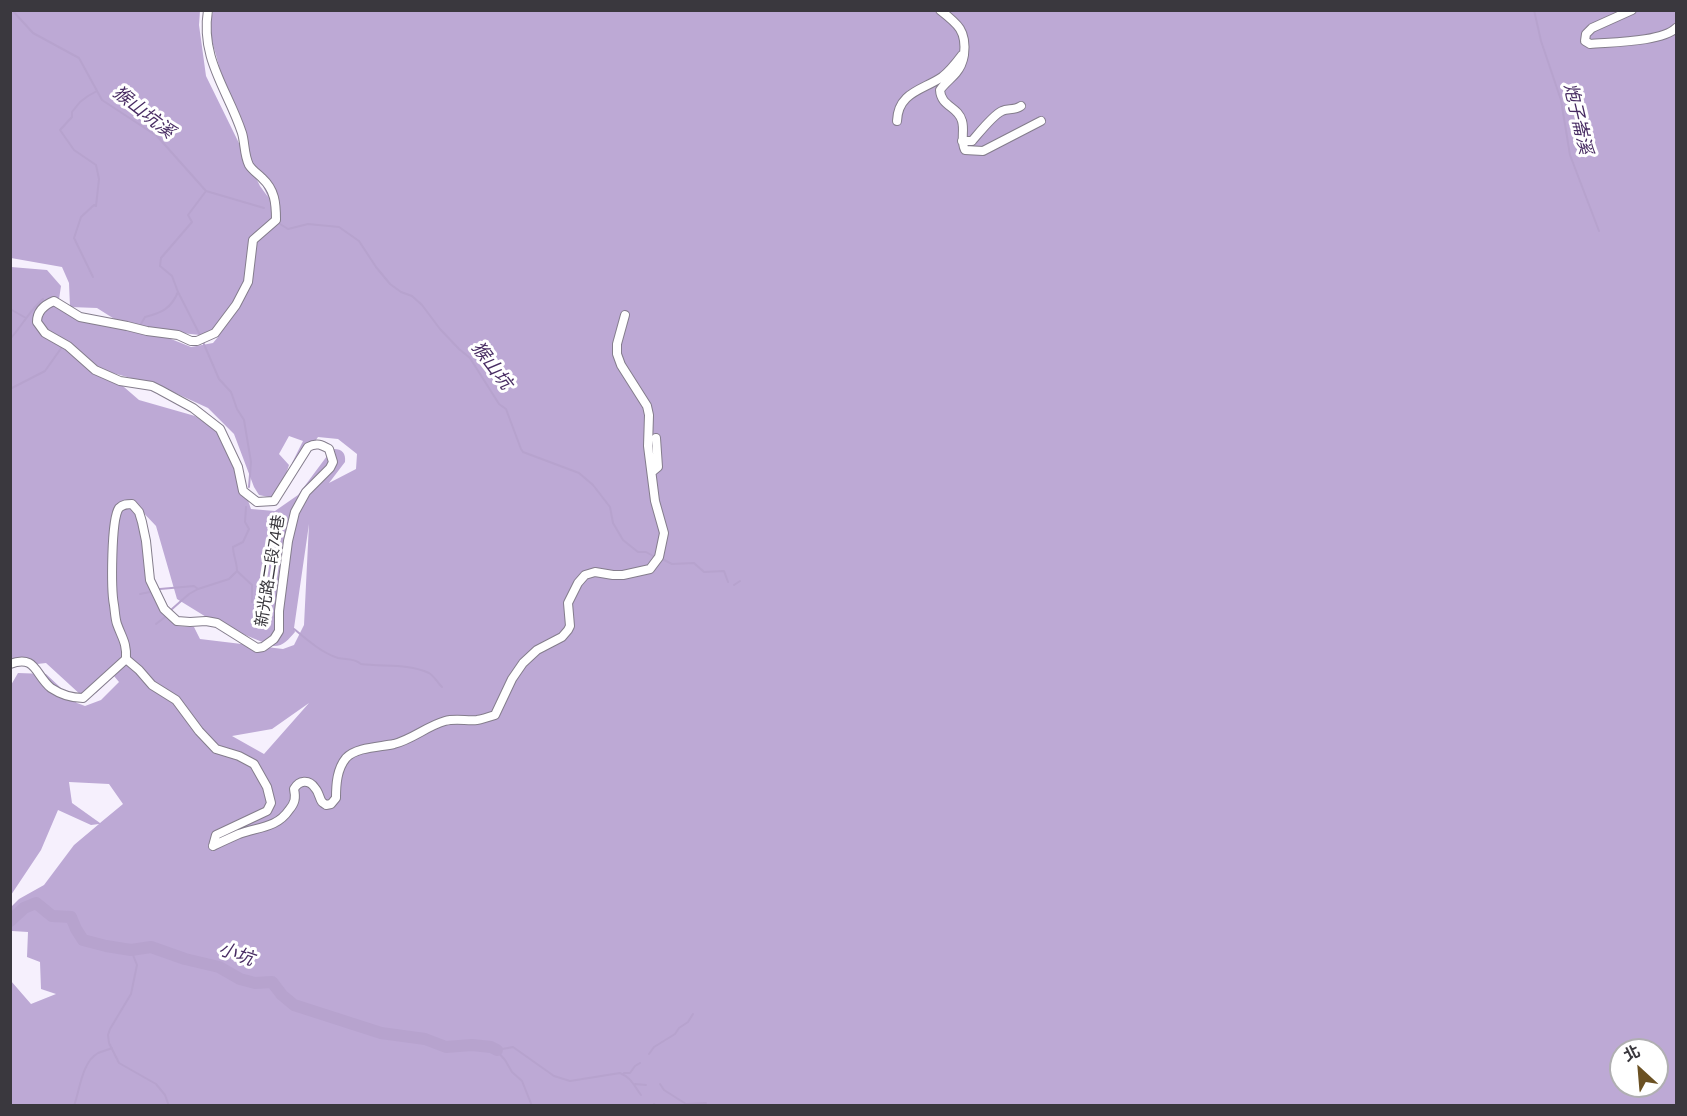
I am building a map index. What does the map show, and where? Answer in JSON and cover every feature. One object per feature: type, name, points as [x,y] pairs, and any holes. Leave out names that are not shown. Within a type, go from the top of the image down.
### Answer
[{"type":"street","name":"新光路二段74巷","points":[[126,659],[126,646],[117,623],[113,601],[112,567],[118,509],[129,503],[139,512],[146,541],[150,580],[164,609],[177,621],[217,623],[257,648],[263,647],[274,639],[279,631],[279,611],[288,541],[295,512],[306,492],[333,462],[329,450],[321,444],[313,444],[274,501],[257,502],[243,491],[238,467],[220,429],[193,408],[152,386],[120,381],[95,370],[68,346],[39,327],[37,317],[44,307],[54,302],[80,317],[178,335],[191,341],[197,341],[215,333],[236,305],[248,282],[253,240],[276,220],[276,205],[273,192],[249,166],[243,135],[212,64],[206,38],[208,10]]},
{"type":"street","points":[[940,10],[961,29],[964,37],[963,61],[960,68],[940,90],[942,100],[955,110],[962,120],[962,141],[965,150],[983,151],[1041,121]]},
{"type":"street","points":[[1632,10],[1592,28],[1586,34],[1585,41],[1590,44],[1635,40],[1672,33],[1677,28]]},
{"type":"street","points":[[897,121],[901,103],[918,89],[948,72],[964,50]]},
{"type":"street","points":[[962,141],[972,141],[1002,111],[1016,110],[1021,106]]},
{"type":"street","points":[[10,664],[20,660],[32,664],[51,688],[73,698],[82,698],[126,659],[152,685],[176,700],[199,731],[216,748],[254,764],[270,794],[271,803],[267,811],[216,835],[213,846],[240,834],[277,823],[284,818],[294,803],[296,796],[294,789],[302,781],[311,783],[322,803],[331,804],[336,798],[339,773],[345,760],[352,753],[408,739],[447,720],[479,720],[495,715],[512,679],[523,663],[537,650],[562,637],[568,630],[570,626],[567,603],[585,574],[595,572],[613,575],[650,569],[659,556],[664,533],[655,501],[648,446],[648,406],[621,365],[616,344],[626,315]]},
{"type":"street","points":[[652,472],[658,467],[656,438]]},
{"type":"shaded area","points":[[11,11],[200,11],[199,25],[206,76],[260,186],[268,197],[251,160],[242,120],[224,84],[209,30],[213,11],[1676,11],[1676,1105],[11,1105],[11,981],[31,1004],[56,994],[41,989],[40,962],[27,957],[28,932],[12,931],[11,941],[11,907],[19,899],[44,885],[74,845],[99,824],[91,825],[58,810],[41,850],[11,895],[11,685],[18,673],[46,674],[77,703],[85,706],[101,700],[119,682],[114,676],[96,693],[82,696],[46,663],[11,667],[11,267],[47,270],[61,286],[58,306],[110,325],[166,337],[191,347],[213,343],[218,337],[127,327],[97,308],[70,307],[69,283],[62,267],[11,258]],"holes":[[[102,368],[160,386],[208,408],[234,434],[259,495],[278,499],[289,465],[279,454],[289,436],[303,441],[292,463],[296,469],[318,437],[338,439],[357,454],[356,469],[329,483],[345,462],[343,452],[334,449],[298,495],[275,511],[251,509],[226,437],[195,416],[139,400]],[[139,508],[156,526],[177,599],[216,623],[272,646],[282,644],[295,632],[309,524],[304,625],[294,645],[283,649],[200,639],[194,627],[177,626],[157,602]],[[309,703],[264,754],[232,736],[272,729]],[[69,782],[109,784],[123,804],[100,823],[72,803]]]},
{"type":"waterway","name":"猴山坑溪","points":[[12,10],[33,33],[79,58],[102,100],[157,136],[206,191]]},
{"type":"waterway","name":"炮子崙溪","points":[[1534,10],[1541,41],[1561,100],[1570,155],[1599,231]]},
{"type":"waterway","points":[[93,277],[74,238],[81,217],[94,205],[96,206],[99,179],[96,165],[74,150],[60,130],[72,117],[72,112],[80,102],[97,91]]},
{"type":"waterway","name":"猴山坑","points":[[206,191],[264,208]]},
{"type":"waterway","points":[[141,324],[145,317],[156,314],[172,303],[178,292],[172,276],[160,266],[161,258],[192,222],[188,215],[206,191]]},
{"type":"waterway","name":"猴山坑","points":[[280,224],[288,229],[308,224],[339,227],[359,241],[390,284],[412,296],[422,305],[440,329],[470,358],[499,404],[506,409],[523,452],[579,473],[593,485],[610,507],[613,523],[623,540],[638,552],[646,552],[655,557]]},
{"type":"waterway","points":[[178,292],[201,337]]},
{"type":"waterway","points":[[10,339],[43,299]]},
{"type":"waterway","points":[[10,309],[26,318]]},
{"type":"waterway","points":[[203,342],[219,379],[231,392],[244,420],[251,462],[249,487]]},
{"type":"waterway","points":[[10,389],[45,371],[62,347]]},
{"type":"waterway","points":[[246,507],[245,522],[249,529],[243,542],[233,547],[237,571],[252,585],[252,602],[259,603],[276,619]]},
{"type":"waterway","name":"猴山坑溪","points":[[664,560],[672,564],[694,563],[704,572],[724,571],[728,582]]},
{"type":"waterway","points":[[160,589],[194,586],[198,589],[229,579],[237,571]]},
{"type":"waterway","name":"猴山坑溪","points":[[734,585],[740,581]]},
{"type":"waterway","points":[[172,609],[198,589]]},
{"type":"waterway","points":[[140,594],[150,592]]},
{"type":"waterway","points":[[156,624],[165,617]]},
{"type":"waterway","points":[[294,629],[332,656],[361,664],[421,670],[431,674],[442,687]]},
{"type":"waterway","name":"小坑","points":[[10,921],[24,908],[36,903],[52,916],[71,917],[83,940],[131,950],[151,947],[185,959],[219,967],[240,979],[255,983],[272,982],[294,1005],[381,1033],[425,1039],[446,1047],[472,1045],[497,1050]]},
{"type":"waterway","points":[[131,950],[137,965],[131,994],[110,1029],[109,1043],[119,1063],[156,1084],[165,1095],[169,1106]]},
{"type":"waterway","points":[[649,1054],[654,1047],[675,1034],[693,1014]]},
{"type":"waterway","points":[[497,1050],[513,1047],[554,1076],[570,1081],[620,1073],[630,1080],[641,1095]]},
{"type":"waterway","points":[[74,1106],[88,1063],[98,1053],[112,1048]]},
{"type":"waterway","points":[[497,1051],[512,1072],[522,1081],[532,1106]]},
{"type":"waterway","points":[[624,1073],[630,1073],[640,1063]]},
{"type":"waterway","points":[[635,1084],[646,1085]]},
{"type":"waterway","points":[[660,1084],[664,1090],[686,1104],[706,1103]]}]
